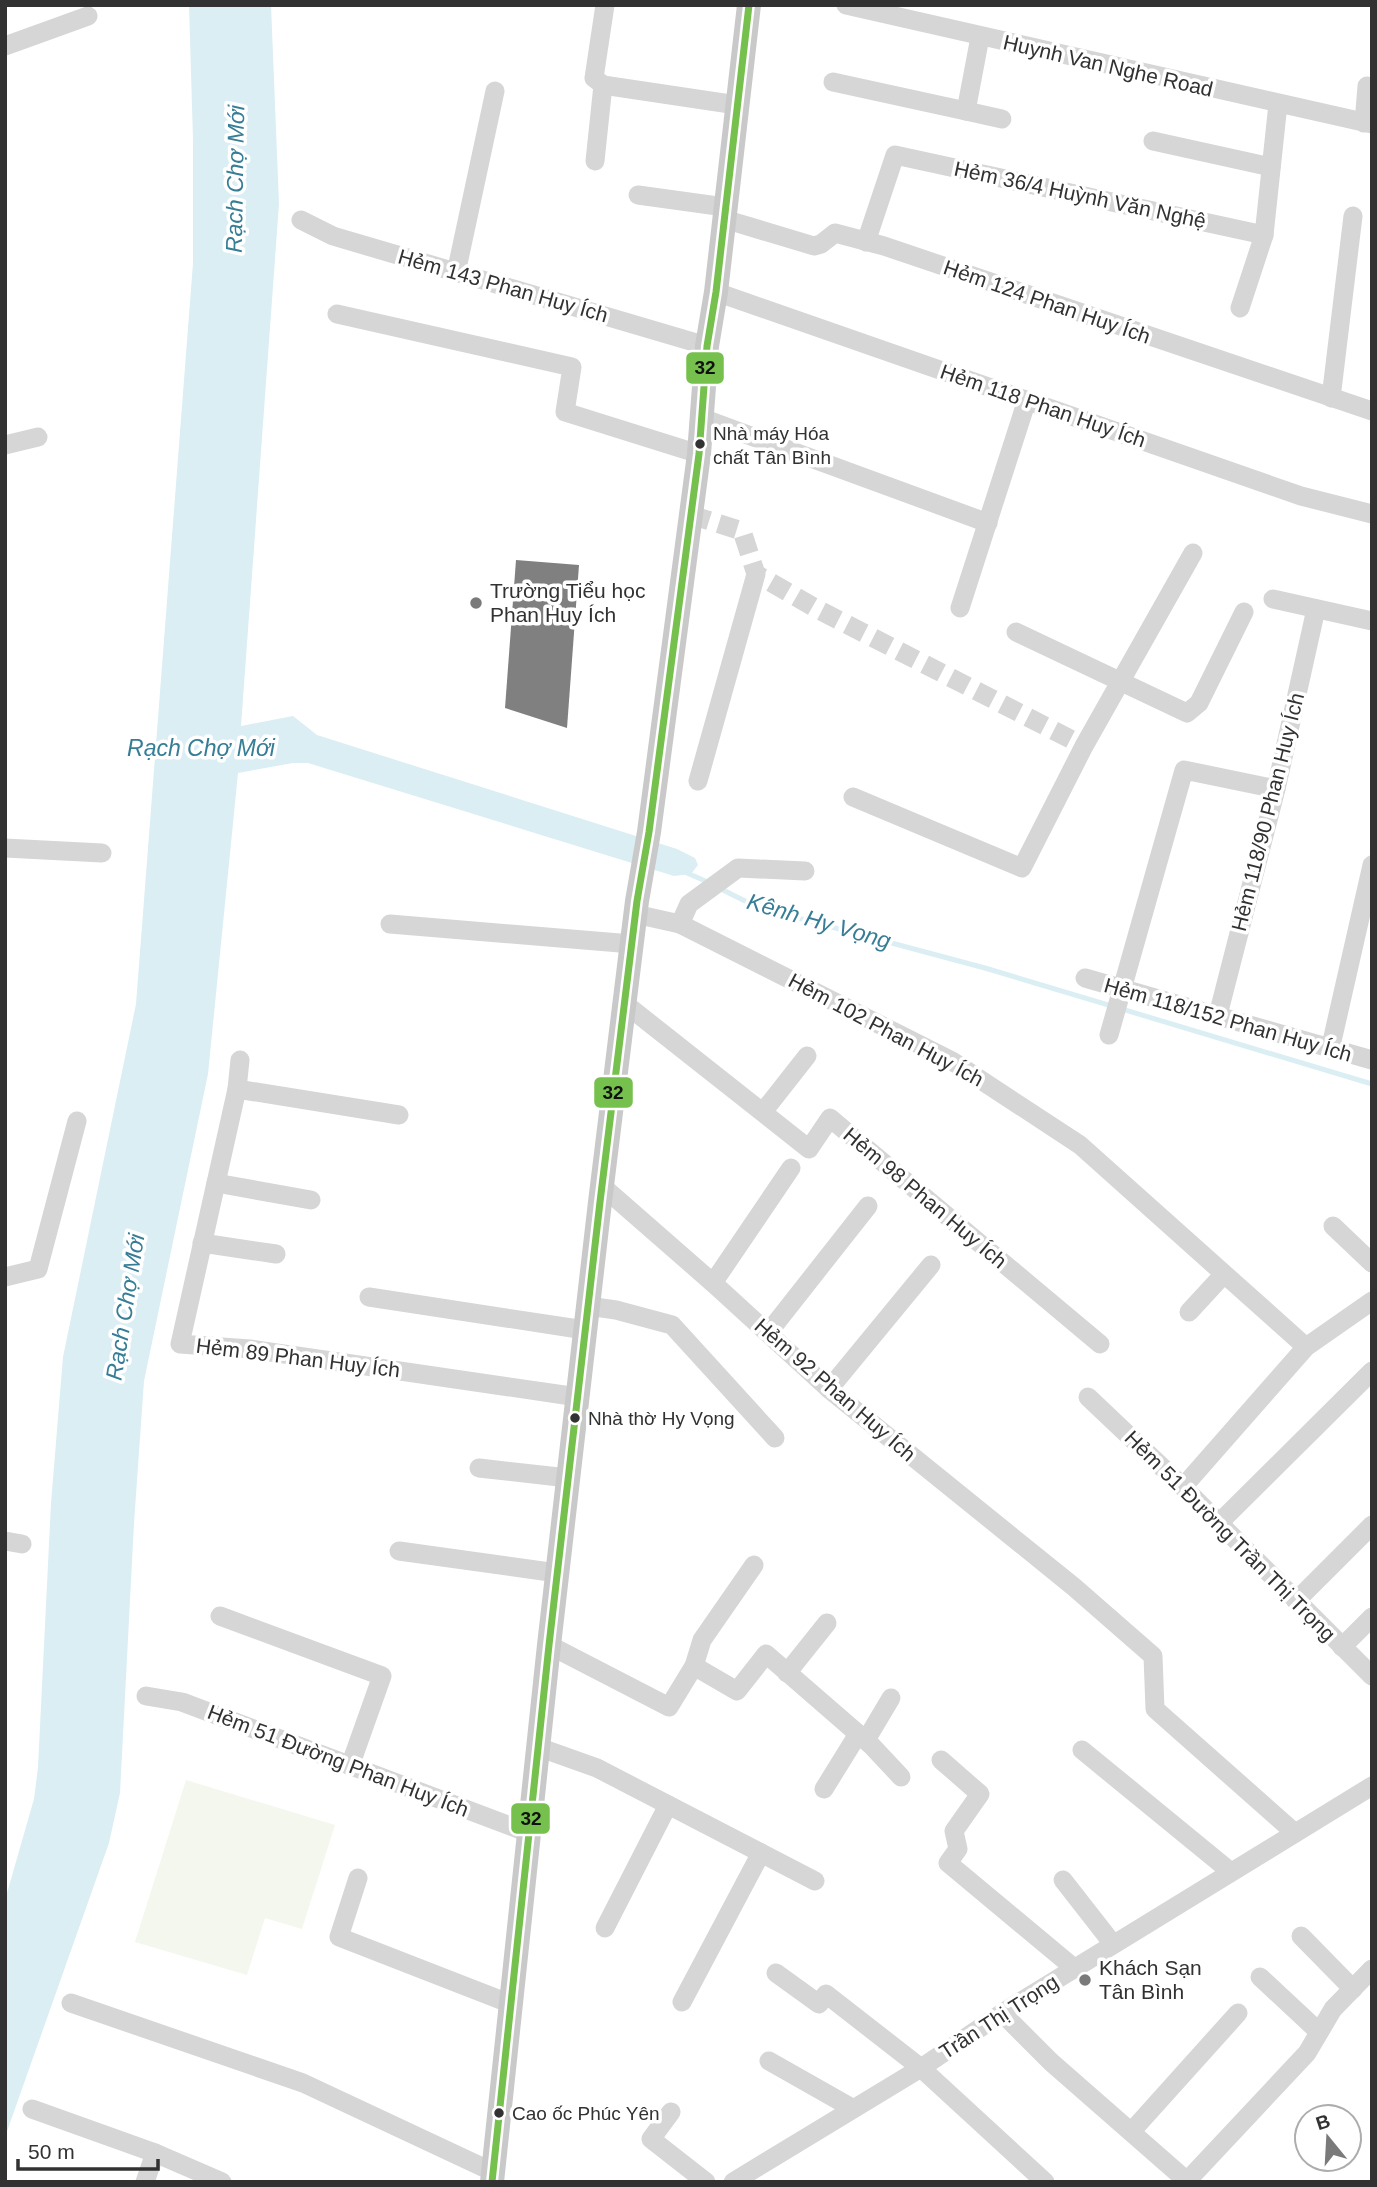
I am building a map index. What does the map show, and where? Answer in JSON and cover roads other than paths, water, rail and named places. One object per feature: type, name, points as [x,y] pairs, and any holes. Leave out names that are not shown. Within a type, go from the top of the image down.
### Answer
[{"type":"main road","points":[[493,2177],[549,1645],[602,1186],[636,907],[649,832],[699,454],[707,346],[716,292],[749,5]]},
{"type":"street","points":[[605,5],[594,78],[603,85],[737,104]]},
{"type":"street","name":"Huynh Van Nghe Road","points":[[846,5],[1368,124]]},
{"type":"street","points":[[5,46],[88,16]]},
{"type":"street","points":[[967,111],[980,37]]},
{"type":"street","points":[[833,82],[1002,119]]},
{"type":"street","points":[[595,161],[603,85]]},
{"type":"street","points":[[1368,124],[1367,86],[1372,86]]},
{"type":"street","points":[[456,273],[495,91]]},
{"type":"street","points":[[1240,308],[1264,235],[1278,104]]},
{"type":"street","points":[[1153,141],[1271,167]]},
{"type":"street","name":"Hẻm 36/4 Huỳnh Văn Nghệ","points":[[866,242],[895,155],[1264,235]]},
{"type":"street","name":"Hẻm 124 Phan Huy Ích","points":[[638,195],[724,213],[814,246],[835,233],[866,242],[1372,411]]},
{"type":"street","points":[[1331,398],[1353,216]]},
{"type":"street","name":"Hẻm 143 Phan Huy Ích","points":[[302,220],[333,236],[707,346]]},
{"type":"street","name":"Hẻm 118 Phan Huy Ích","points":[[716,292],[1301,496],[1372,514]]},
{"type":"street","points":[[337,314],[572,367],[565,412],[699,454]]},
{"type":"street","points":[[960,608],[1027,400]]},
{"type":"street","points":[[702,418],[988,523]]},
{"type":"street","points":[[5,445],[38,437]]},
{"type":"street","points":[[853,797],[1022,868],[1084,746],[1193,552]]},
{"type":"street","points":[[698,781],[755,574]]},
{"type":"street","points":[[1273,599],[1372,621]]},
{"type":"street","name":"Hẻm 118/90 Phan Huy Ích","points":[[1218,1015],[1276,789],[1316,609]]},
{"type":"street","points":[[1016,632],[1187,713],[1199,703],[1244,612]]},
{"type":"street","points":[[1109,1035],[1184,770],[1276,789]]},
{"type":"street","points":[[5,848],[102,853]]},
{"type":"street","points":[[1330,1050],[1372,865]]},
{"type":"street","points":[[680,924],[689,904],[738,868],[805,872]]},
{"type":"street","name":"Hẻm 102 Phan Huy Ích","points":[[636,907],[680,924],[952,1061],[1080,1145],[1306,1347]]},
{"type":"street","points":[[390,924],[632,944]]},
{"type":"street","name":"Hẻm 118/152 Phan Huy Ích","points":[[1085,978],[1372,1060]]},
{"type":"street","name":"Hẻm 98 Phan Huy Ích","points":[[624,1003],[809,1149],[830,1118],[1100,1344]]},
{"type":"street","points":[[762,1112],[807,1056]]},
{"type":"street","name":"Hẻm 89 Phan Huy Ích","points":[[240,1060],[237,1089],[180,1344],[250,1349],[578,1397]]},
{"type":"street","points":[[237,1089],[399,1115]]},
{"type":"street","points":[[5,1277],[38,1269],[77,1121]]},
{"type":"street","points":[[713,1283],[791,1168]]},
{"type":"street","points":[[216,1183],[311,1200]]},
{"type":"street","name":"Hẻm 92 Phan Huy Ích","points":[[602,1186],[829,1390],[1074,1587],[1153,1656],[1155,1709],[1295,1833]]},
{"type":"street","points":[[768,1333],[868,1206]]},
{"type":"street","points":[[1334,1226],[1372,1264]]},
{"type":"street","points":[[202,1243],[275,1254]]},
{"type":"street","points":[[829,1390],[931,1265]]},
{"type":"street","points":[[1189,1312],[1224,1274]]},
{"type":"street","points":[[369,1297],[587,1318],[616,1310],[672,1325],[775,1438]]},
{"type":"street","points":[[1183,1487],[1306,1347],[1372,1301]]},
{"type":"street","points":[[1219,1523],[1372,1371]]},
{"type":"street","name":"Hẻm 51 Đường Trần Thị Trọng","points":[[1088,1397],[1183,1487],[1372,1676]]},
{"type":"street","points":[[479,1468],[568,1478]]},
{"type":"street","points":[[1296,1601],[1372,1525]]},
{"type":"street","points":[[399,1551],[557,1573]]},
{"type":"street","points":[[549,1645],[668,1707],[694,1666],[702,1640],[754,1566]]},
{"type":"street","points":[[220,1616],[382,1676],[350,1766]]},
{"type":"street","points":[[1342,1647],[1372,1617]]},
{"type":"street","points":[[787,1673],[827,1623]]},
{"type":"street","points":[[694,1666],[737,1691],[766,1654],[862,1737],[901,1777]]},
{"type":"street","name":"Hẻm 51 Đường Phan Huy Ích","points":[[146,1696],[182,1702],[529,1833]]},
{"type":"street","points":[[824,1789],[891,1698]]},
{"type":"street","points":[[538,1747],[597,1769],[815,1881]]},
{"type":"street","points":[[1082,1750],[1231,1872]]},
{"type":"street","points":[[941,1760],[980,1794],[954,1831],[958,1849],[948,1863],[1074,1968]]},
{"type":"street","name":"Trần Thị Trọng","points":[[733,2182],[921,2068],[1002,2012],[1372,1786]]},
{"type":"street","points":[[605,1928],[668,1805]]},
{"type":"street","points":[[682,2002],[761,1853]]},
{"type":"street","points":[[358,1878],[339,1937],[511,2004]]},
{"type":"street","points":[[1063,1880],[1113,1944]]},
{"type":"street","points":[[1301,1937],[1353,1989]]},
{"type":"street","points":[[1002,2012],[1051,2062],[1188,2181],[1307,2053],[1333,2009],[1372,1969]]},
{"type":"street","points":[[776,1973],[819,2004],[826,1994],[921,2068],[1045,2182]]},
{"type":"street","points":[[1260,1977],[1319,2032]]},
{"type":"street","points":[[71,2003],[303,2083],[493,2177]]},
{"type":"street","points":[[1131,2132],[1238,2013]]},
{"type":"street","points":[[769,2061],[852,2108]]},
{"type":"street","points":[[32,2109],[155,2154],[222,2182]]},
{"type":"street","points":[[671,2112],[651,2139],[705,2182]]},
{"type":"street","points":[[145,2182],[155,2154]]},
{"type":"water","name":"Rạch Chợ Mới","points":[[189,5],[271,5],[279,204],[241,726],[293,716],[317,735],[677,849],[695,858],[698,865],[691,874],[674,876],[308,763],[293,763],[238,773],[208,1074],[144,1381],[120,1793],[109,1843],[5,2137],[5,1900],[34,1799],[38,1767],[51,1503],[63,1357],[136,1004],[193,263]]},
{"type":"waterway","name":"Kênh Hy Vọng","points":[[687,873],[710,883]]},
{"type":"waterway","name":"Kênh Hy Vọng","points":[[719,888],[757,907],[985,968],[1372,1084]]},
{"type":"tunnel","points":[[691,515],[742,531],[756,574],[819,610],[1084,746]]},
{"type":"place","name":"Nhà máy Hóa chất Tân Bình","points":[[700,444]]},
{"type":"place","name":"Trường Tiểu học Phan Huy Ích","points":[[476,603]]},
{"type":"place","name":"Nhà thờ Hy Vọng","points":[[575,1418]]},
{"type":"place","name":"Khách Sạn Tân Bình","points":[[1085,1980]]},
{"type":"place","name":"Cao ốc Phúc Yên","points":[[499,2113]]}]
